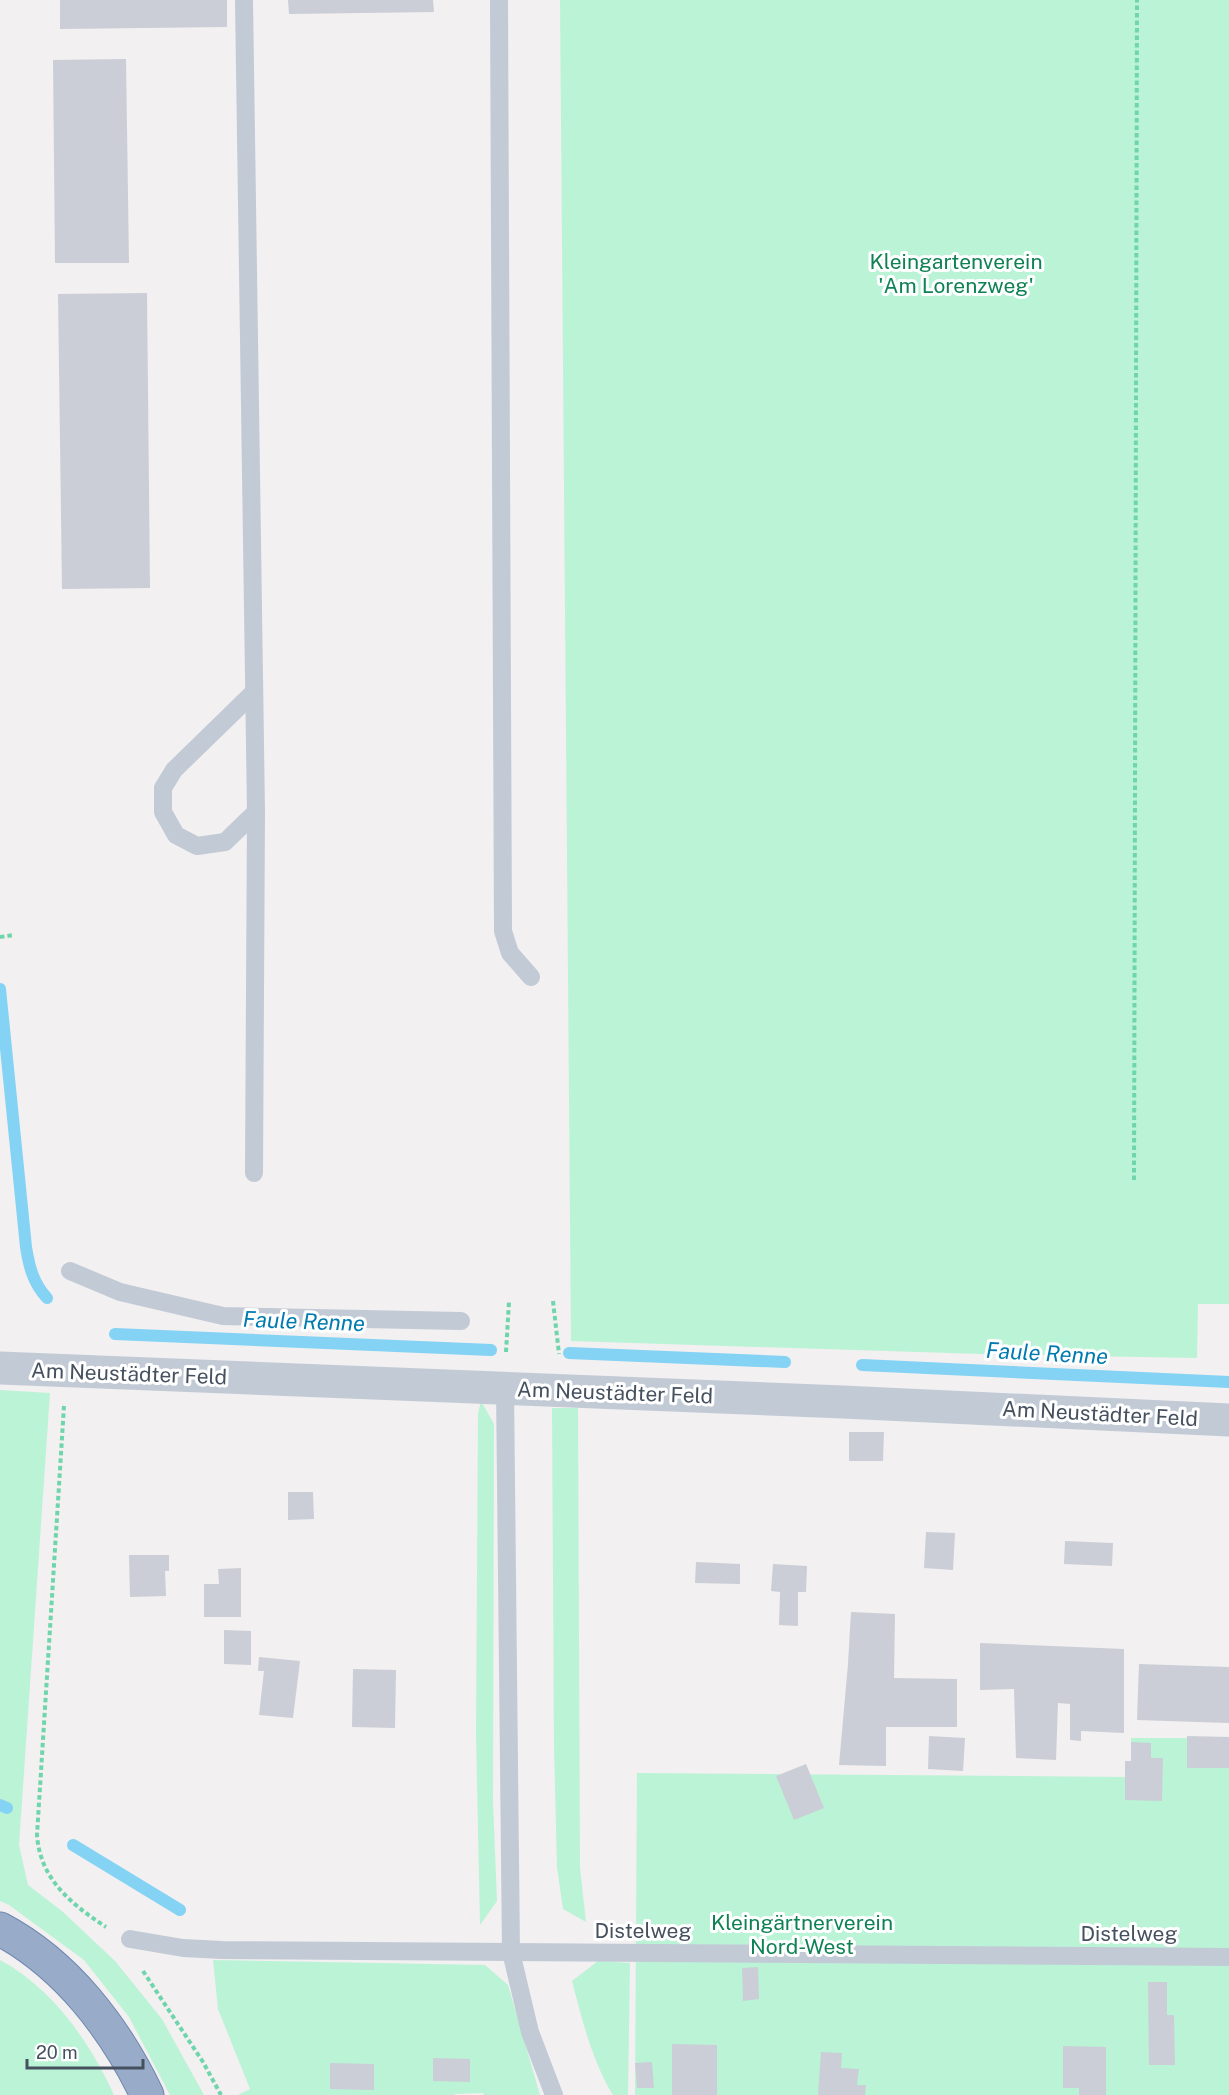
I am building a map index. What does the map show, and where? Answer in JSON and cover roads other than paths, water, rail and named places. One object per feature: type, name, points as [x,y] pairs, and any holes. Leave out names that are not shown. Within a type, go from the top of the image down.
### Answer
[{"type":"highway","points":[[0,1929],[35,1951],[66,1977],[96,2012],[115,2039],[147,2095]]},
{"type":"street","name":"Am Neustädter Feld","points":[[0,1368],[1229,1420]]},
{"type":"lane","points":[[244,0],[256,812],[254,1173]]},
{"type":"lane","points":[[499,0],[503,931],[510,953],[531,977]]},
{"type":"lane","points":[[253,693],[174,770],[163,788],[163,812],[176,836],[197,846],[225,842],[256,812]]},
{"type":"lane","points":[[70,1270],[120,1292],[223,1316],[461,1321]]},
{"type":"lane","points":[[505,1388],[511,1952],[530,2032],[554,2095]]},
{"type":"lane","name":"Distelweg","points":[[129,1939],[183,1948],[222,1950],[1229,1957]]},
{"type":"waterway","name":"Faule Renne","points":[[0,989],[26,1247],[32,1274],[47,1298]]},
{"type":"waterway","name":"Faule Renne","points":[[115,1334],[491,1350]]},
{"type":"waterway","name":"Faule Renne","points":[[569,1353],[785,1362]]},
{"type":"waterway","name":"Faule Renne","points":[[862,1365],[1229,1382]]},
{"type":"waterway","points":[[0,1805],[7,1808]]},
{"type":"waterway","points":[[73,1845],[180,1910]]},
{"type":"park label","name":"Kleingartenverein 'Am Lorenzweg'","points":[[956,274]]},
{"type":"park label","name":"Kleingärtnerverein Nord-West","points":[[802,1935]]}]
